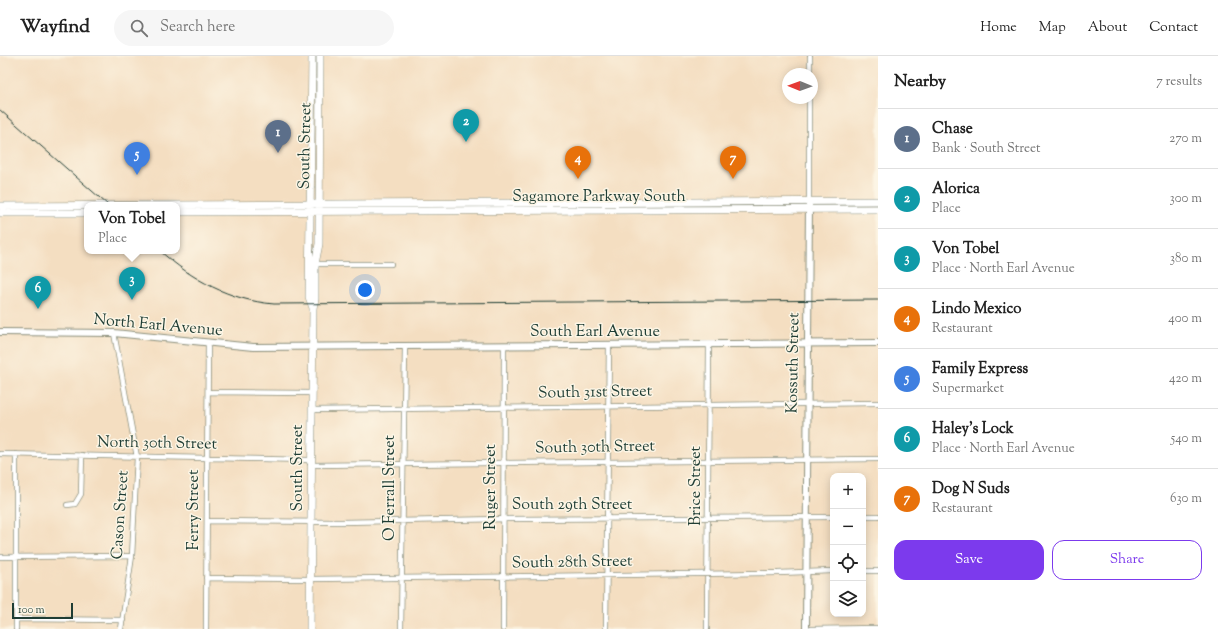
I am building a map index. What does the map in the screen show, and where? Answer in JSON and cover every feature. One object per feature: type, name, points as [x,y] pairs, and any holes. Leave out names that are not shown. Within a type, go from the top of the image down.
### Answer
[{"type":"main road","name":"South Street","points":[[312,56],[309,300],[313,308]]},
{"type":"main road","name":"South Street","points":[[310,629],[313,308],[315,299],[315,264],[318,244],[319,213],[320,56]]},
{"type":"main road","name":"Sagamore Parkway South","points":[[180,204],[878,201]]},
{"type":"main road","name":"Sagamore Parkway South","points":[[0,206],[84,205]]},
{"type":"main road","name":"Sagamore Parkway South","points":[[180,212],[319,213],[878,209]]},
{"type":"main road","points":[[0,213],[84,213]]},
{"type":"street","points":[[810,56],[810,68]]},
{"type":"street","name":"Kossuth Street","points":[[806,629],[806,460],[810,104]]},
{"type":"street","points":[[315,264],[391,264]]},
{"type":"street","name":"North Earl Avenue","points":[[0,332],[114,333],[253,348],[313,347]]},
{"type":"street","name":"Cason Street","points":[[114,333],[137,457],[132,556],[121,629]]},
{"type":"street","name":"Ferry Street","points":[[206,629],[208,342]]},
{"type":"street","name":"South Earl Avenue","points":[[313,347],[878,343]]},
{"type":"street","name":"Brice Street","points":[[707,629],[709,344]]},
{"type":"street","points":[[606,629],[609,345]]},
{"type":"street","name":"Ruger Street","points":[[503,629],[504,346]]},
{"type":"street","name":"O Ferrall Street","points":[[401,629],[405,347]]},
{"type":"street","points":[[208,392],[313,393]]},
{"type":"street","name":"South 31st Street","points":[[312,410],[878,402]]},
{"type":"street","name":"North 30th Street","points":[[0,454],[308,460],[311,465]]},
{"type":"street","points":[[16,454],[16,629]]},
{"type":"street","points":[[67,505],[74,504],[82,494],[82,456]]},
{"type":"street","name":"South 30th Street","points":[[311,465],[878,459]]},
{"type":"street","points":[[866,516],[878,516]]},
{"type":"street","name":"South 29th Street","points":[[207,521],[311,522],[830,517]]},
{"type":"street","points":[[0,557],[132,556]]},
{"type":"street","name":"South 28th Street","points":[[206,578],[311,579],[503,577],[802,573],[806,571],[830,571]]},
{"type":"street","points":[[866,571],[878,572]]},
{"type":"street","points":[[16,619],[123,620]]},
{"type":"street","points":[[811,629],[878,628]]},
{"type":"railway","points":[[0,110],[105,202]]},
{"type":"railway","points":[[164,254],[185,271],[212,287],[242,298],[274,304],[878,300]]},
{"type":"place","name":"Alorica","points":[[466,142]]},
{"type":"place","name":"Chase","points":[[278,153]]},
{"type":"place","name":"Family Express","points":[[137,175]]},
{"type":"place","name":"Lindo Mexico","points":[[578,179]]},
{"type":"place","name":"Dog N Suds","points":[[733,179]]},
{"type":"place","name":"Von Tobel","points":[[132,300]]},
{"type":"place","name":"Haley's Lock","points":[[38,309]]}]
